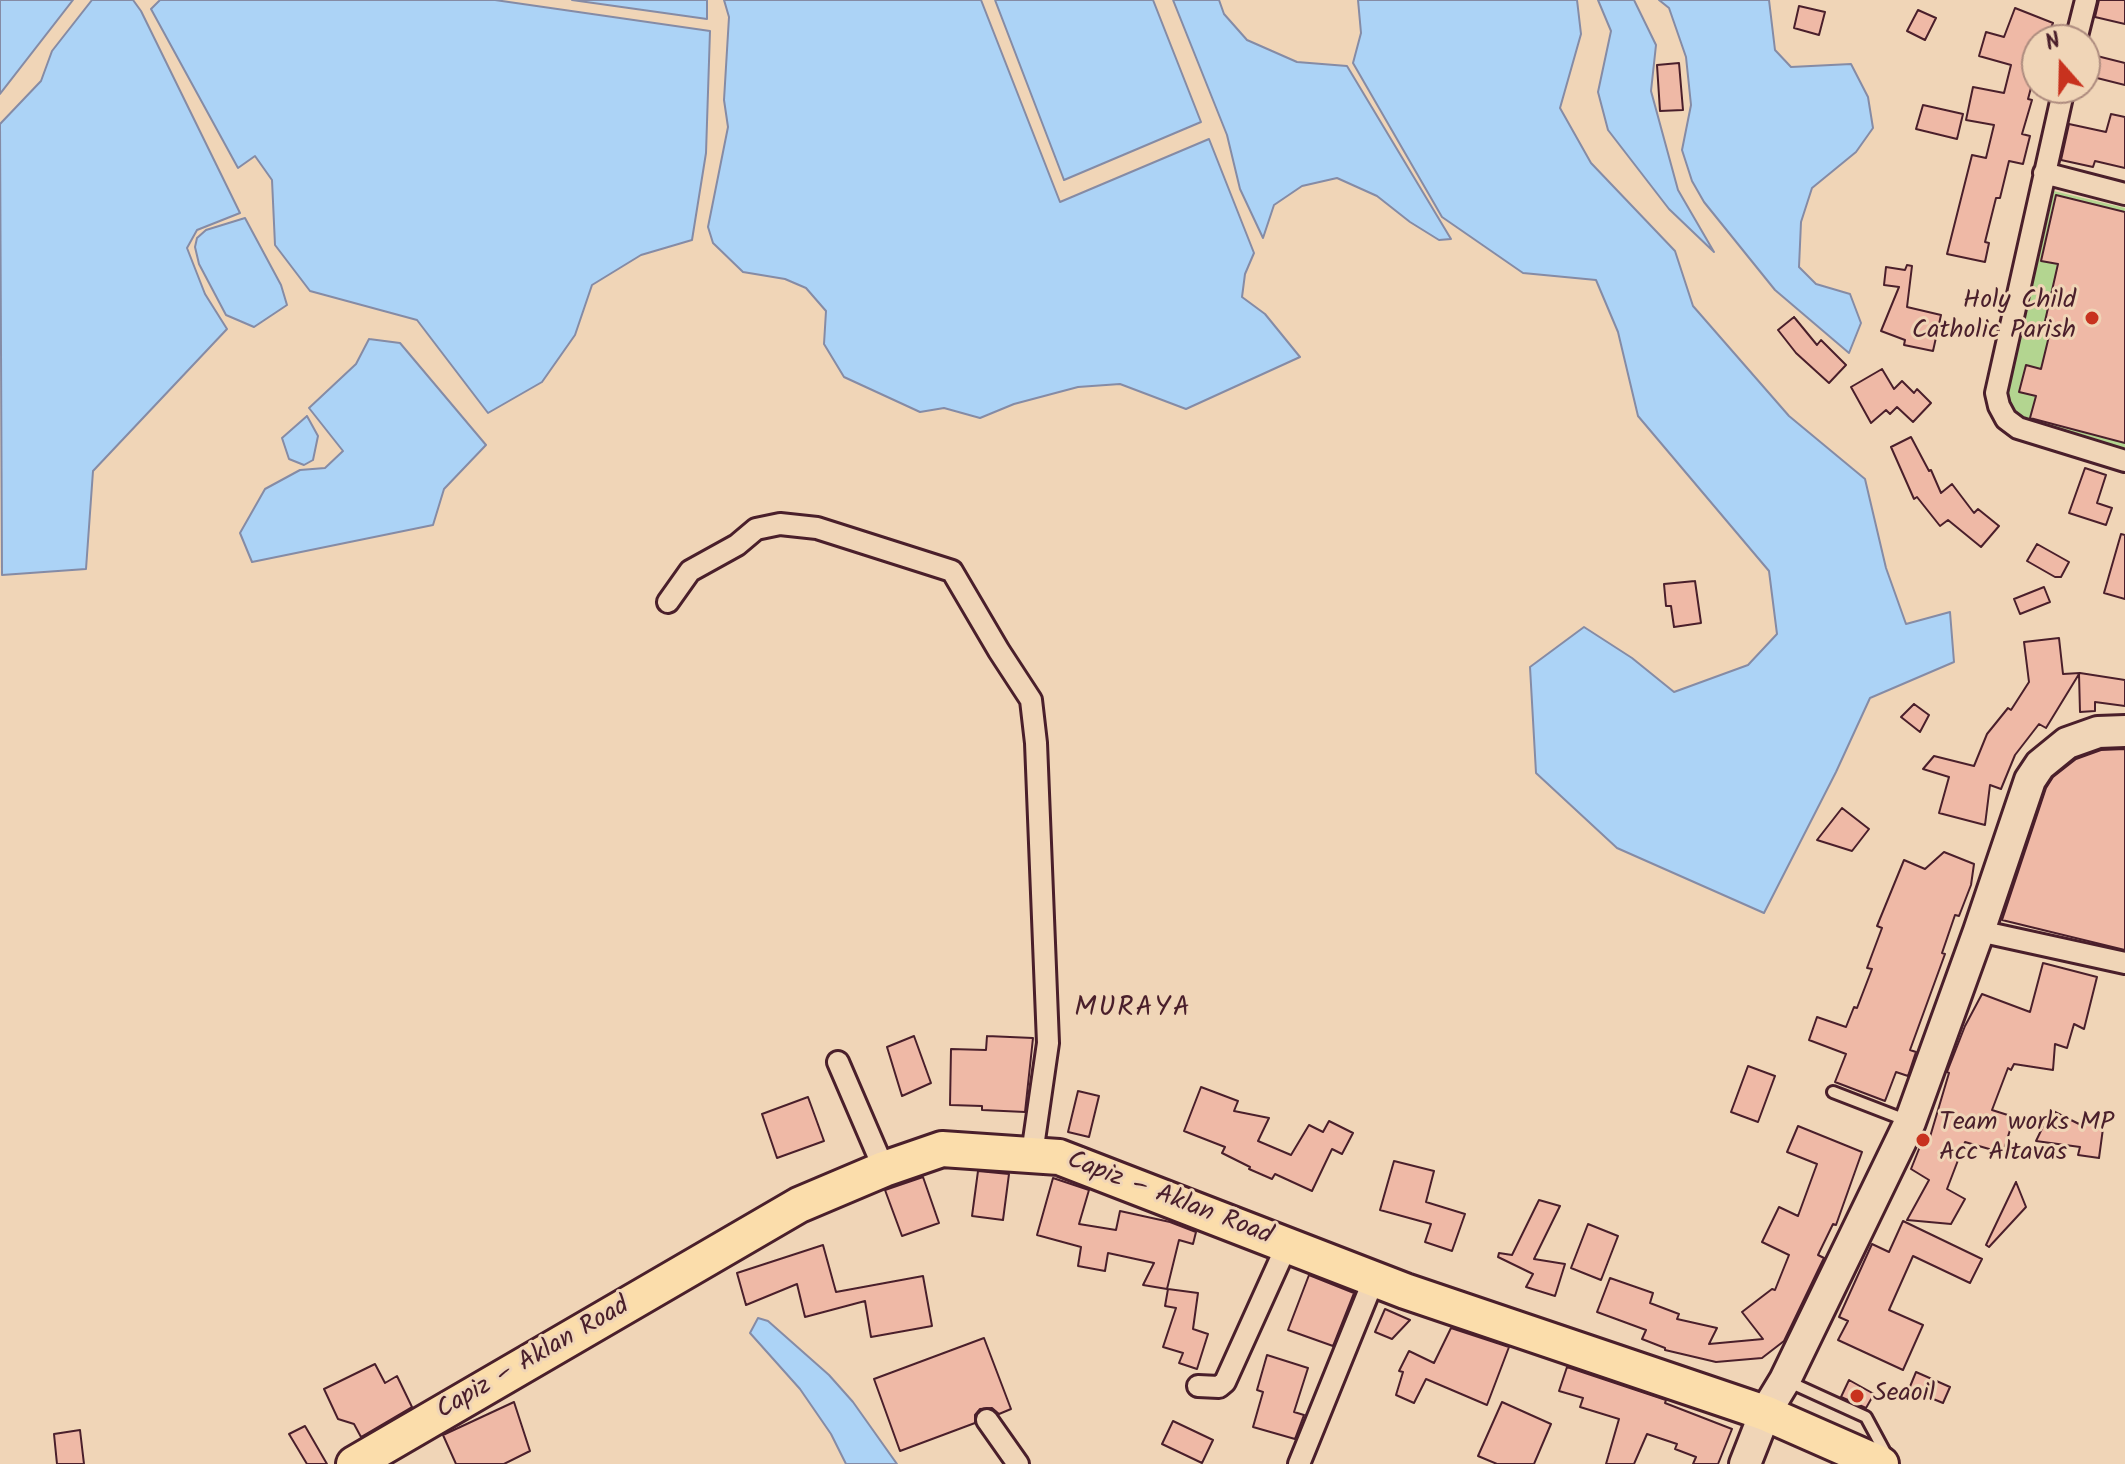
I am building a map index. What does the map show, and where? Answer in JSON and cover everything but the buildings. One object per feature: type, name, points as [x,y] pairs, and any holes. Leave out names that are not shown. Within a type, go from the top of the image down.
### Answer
[{"type":"main road","points":[[1745,1464],[1765,1413],[1785,1380],[1910,1122],[1979,931],[2022,798],[2040,765],[2067,743],[2098,732],[2125,731]]},
{"type":"main road","name":"Capiz – Aklan Road","points":[[354,1464],[799,1205],[884,1169],[942,1149],[1059,1157],[1374,1279],[1765,1413],[1881,1464]]},
{"type":"street","points":[[2080,24],[2086,0]]},
{"type":"street","points":[[2060,104],[1996,393],[2006,419],[2018,428],[2125,461]]},
{"type":"street","points":[[2044,173],[2125,194]]},
{"type":"street","points":[[668,602],[690,571],[737,545],[756,529],[780,524],[817,528],[952,571],[1031,700],[1036,743],[1048,1043],[1032,1154]]},
{"type":"street","points":[[1979,931],[2125,963]]},
{"type":"street","points":[[838,1062],[884,1169]]},
{"type":"street","points":[[1198,1386],[1219,1387],[1225,1382],[1287,1245]]},
{"type":"street","points":[[1299,1464],[1374,1279]]},
{"type":"street","points":[[987,1420],[1018,1464]]},
{"type":"lane","points":[[1833,1092],[1910,1122]]},
{"type":"lane","points":[[1785,1380],[1866,1417],[1891,1464]]},
{"type":"green space","points":[[2054,191],[2125,208],[2125,449],[2021,417],[2008,406],[2007,398]]},
{"type":"water","points":[[0,0],[73,0],[0,94]]},
{"type":"water","points":[[92,0],[133,0],[141,11],[240,213],[197,230],[187,248],[205,294],[227,329],[93,471],[86,569],[2,575],[0,124],[41,81],[52,51]]},
{"type":"water","points":[[160,0],[495,0],[710,31],[706,153],[692,240],[641,255],[592,285],[575,335],[542,382],[488,413],[417,320],[310,291],[275,245],[272,180],[255,156],[238,168],[151,9]]},
{"type":"water","points":[[572,0],[707,0],[707,19]]},
{"type":"water","points":[[724,0],[981,0],[1060,202],[1209,139],[1254,253],[1245,274],[1242,297],[1265,314],[1300,357],[1186,409],[1120,384],[1078,387],[1014,404],[980,418],[944,408],[920,412],[844,377],[824,344],[826,311],[806,288],[785,279],[743,272],[713,243],[708,227],[728,127],[724,100],[729,17]]},
{"type":"water","points":[[995,0],[1153,0],[1201,122],[1064,180]]},
{"type":"water","points":[[1173,0],[1219,0],[1224,14],[1247,40],[1297,62],[1347,66],[1451,239],[1439,240],[1377,196],[1337,178],[1302,186],[1274,205],[1263,238],[1240,189],[1227,135]]},
{"type":"water","points":[[1358,0],[1577,0],[1581,34],[1560,108],[1591,163],[1675,251],[1693,306],[1789,416],[1865,479],[1886,568],[1906,624],[1950,612],[1954,662],[1870,698],[1764,913],[1617,848],[1536,773],[1530,667],[1584,627],[1632,658],[1674,692],[1748,665],[1777,634],[1769,571],[1638,416],[1618,332],[1596,280],[1523,273],[1442,217],[1353,63],[1361,33]]},
{"type":"water","points":[[1598,0],[1634,0],[1656,45],[1651,91],[1678,190],[1714,252],[1669,209],[1608,130],[1598,92],[1611,31]]},
{"type":"water","points":[[1659,0],[1769,0],[1775,50],[1791,67],[1851,64],[1868,97],[1873,128],[1856,152],[1812,188],[1801,222],[1799,267],[1816,284],[1850,294],[1861,323],[1849,353],[1775,290],[1704,202],[1692,181],[1682,150],[1691,105],[1686,57],[1669,8]]},
{"type":"water","points":[[245,218],[281,285],[287,305],[254,327],[226,315],[199,264],[195,247],[197,238],[206,230]]},
{"type":"water","points":[[369,339],[400,343],[486,445],[444,489],[433,525],[252,562],[240,533],[265,489],[300,470],[325,468],[343,451],[309,408],[356,364]]},
{"type":"water","points":[[307,416],[318,436],[313,460],[304,465],[289,459],[282,438]]},
{"type":"water","points":[[758,1318],[768,1321],[829,1375],[853,1402],[897,1464],[846,1464],[831,1434],[800,1389],[750,1333]]},
{"type":"place","name":"Holy Child Catholic Parish","points":[[2092,318]]},
{"type":"place","name":"Team works MP Acc Altavas","points":[[1923,1140]]},
{"type":"place","name":"Seaoil","points":[[1857,1396]]},
{"type":"district","name":"MURAYA","points":[[1133,1010]]}]
